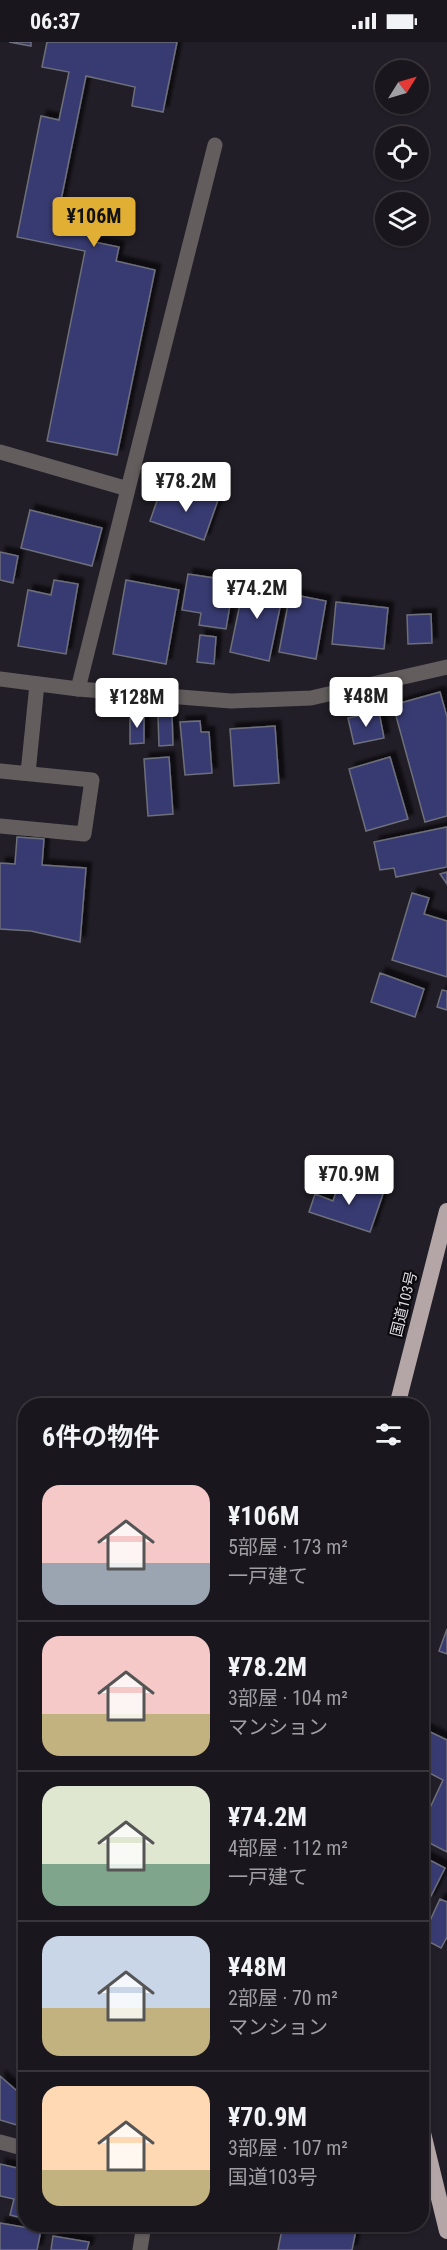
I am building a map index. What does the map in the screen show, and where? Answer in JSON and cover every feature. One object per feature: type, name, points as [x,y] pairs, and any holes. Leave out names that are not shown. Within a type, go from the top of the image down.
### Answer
[{"type":"highway","name":"国道103号","points":[[399,1398],[447,1211]]},
{"type":"highway","points":[[429,2158],[447,2231]]},
{"type":"street","points":[[78,689],[215,145]]},
{"type":"street","points":[[0,452],[128,489]]},
{"type":"street","points":[[0,679],[78,689],[231,701],[311,698],[447,668]]},
{"type":"street","points":[[28,773],[37,684]]},
{"type":"street","points":[[0,771],[92,780],[84,834],[0,826]]},
{"type":"street","points":[[0,2142],[18,2147]]},
{"type":"street","points":[[140,2250],[143,2232]]},
{"type":"building","points":[[9,42],[31,42],[31,46]]},
{"type":"building","points":[[47,42],[177,42],[163,112],[132,106],[135,87],[86,76],[56,225],[95,233],[94,242],[119,247],[116,261],[155,270],[117,455],[47,441],[85,251],[17,237],[41,116],[59,120],[69,72],[42,67]]},
{"type":"building","points":[[180,487],[218,500],[204,540],[150,521],[159,495],[175,500]]},
{"type":"building","points":[[30,510],[102,528],[92,566],[21,548]]},
{"type":"building","points":[[0,552],[18,556],[13,583],[0,580]]},
{"type":"building","points":[[188,574],[234,581],[226,629],[199,625],[201,613],[182,610]]},
{"type":"building","points":[[54,580],[78,584],[66,654],[18,646],[28,590],[51,595]]},
{"type":"building","points":[[126,580],[179,590],[166,664],[113,654]]},
{"type":"building","points":[[245,580],[284,588],[269,661],[230,652]]},
{"type":"building","points":[[290,594],[326,601],[316,659],[279,652]]},
{"type":"building","points":[[336,602],[388,608],[384,649],[332,644]]},
{"type":"building","points":[[431,614],[432,643],[408,644],[407,615]]},
{"type":"building","points":[[200,635],[216,637],[214,664],[197,662]]},
{"type":"building","points":[[440,692],[447,717],[447,816],[425,822],[393,705]]},
{"type":"building","points":[[379,712],[384,738],[354,744],[348,718]]},
{"type":"building","points":[[130,715],[144,715],[144,743],[130,744]]},
{"type":"building","points":[[172,715],[173,745],[159,746],[158,716]]},
{"type":"building","points":[[200,721],[201,732],[209,732],[212,773],[185,775],[180,722]]},
{"type":"building","points":[[275,726],[279,783],[234,786],[230,729]]},
{"type":"building","points":[[169,757],[173,814],[148,816],[144,759]]},
{"type":"building","points":[[390,757],[408,819],[366,831],[349,769]]},
{"type":"building","points":[[447,827],[447,867],[396,877],[394,868],[380,870],[374,842]]},
{"type":"building","points":[[17,837],[44,839],[42,865],[86,868],[80,942],[31,931],[0,929],[0,863],[15,864]]},
{"type":"building","points":[[447,872],[447,884],[440,874]]},
{"type":"building","points":[[412,893],[429,898],[424,914],[447,921],[447,977],[392,960]]},
{"type":"building","points":[[380,973],[424,989],[415,1017],[371,1002]]},
{"type":"building","points":[[442,990],[447,991],[447,1010],[437,1007]]},
{"type":"building","points":[[340,1180],[383,1194],[370,1232],[309,1212],[315,1194],[333,1201]]},
{"type":"building","points":[[447,1629],[447,1654],[439,1651]]},
{"type":"building","points":[[429,1731],[447,1740],[447,1852],[429,1843],[429,1810],[443,1780],[429,1773]]},
{"type":"building","points":[[429,1860],[445,1868],[429,1900]]},
{"type":"building","points":[[440,1899],[447,1902],[447,1937],[441,1948],[429,1942],[429,1923]]},
{"type":"building","points":[[0,2076],[18,2092],[18,2122],[17,2125],[0,2120]]},
{"type":"building","points":[[0,2164],[18,2168],[18,2217],[10,2215],[14,2199],[0,2196]]},
{"type":"building","points":[[0,2223],[18,2226],[18,2232],[41,2232],[37,2250],[0,2250]]},
{"type":"building","points":[[281,2232],[356,2232],[352,2250],[278,2250]]},
{"type":"building","points":[[53,2236],[89,2242],[87,2250],[51,2250]]}]
